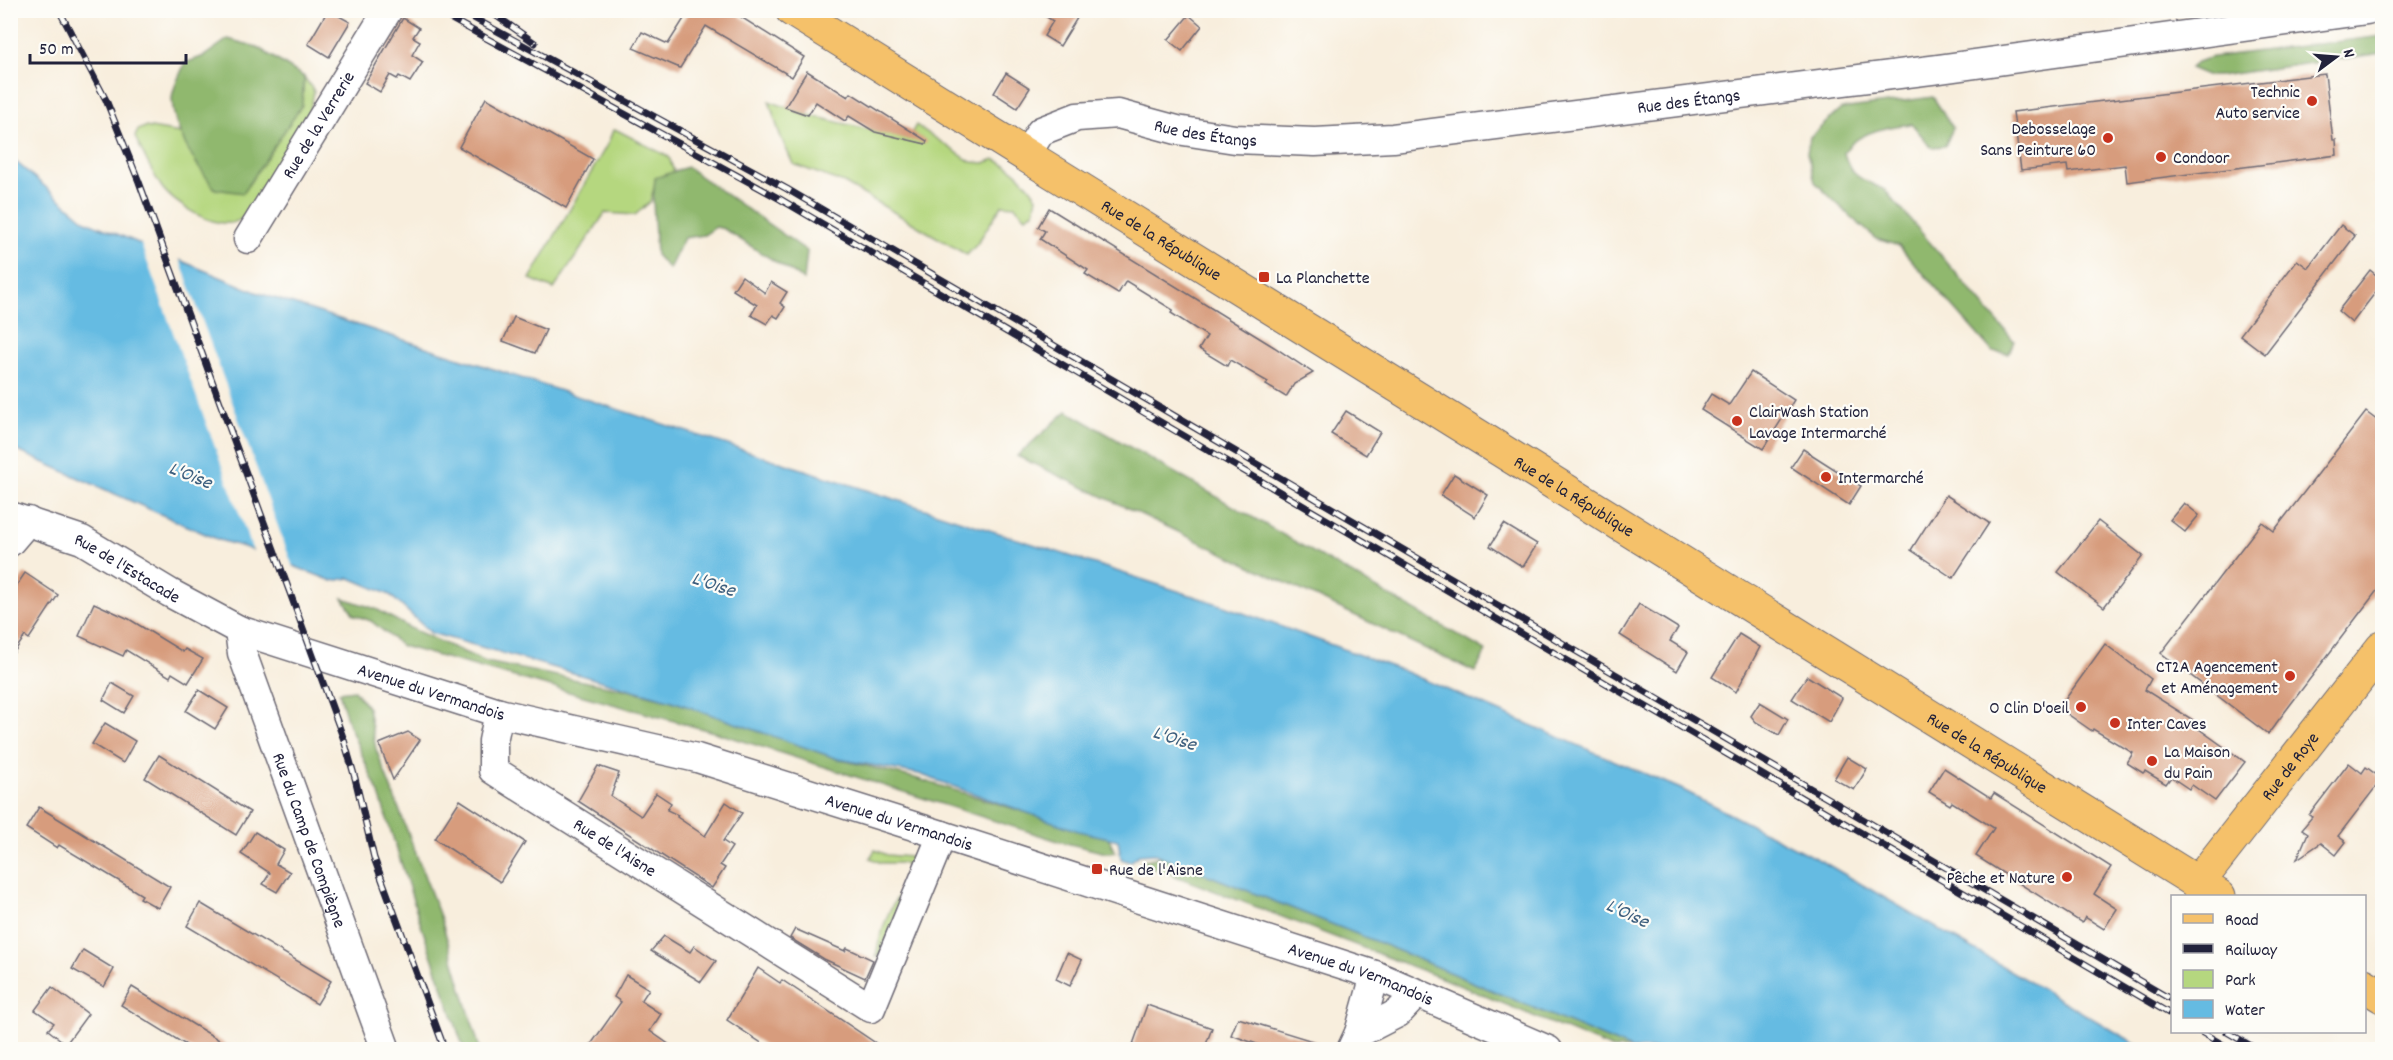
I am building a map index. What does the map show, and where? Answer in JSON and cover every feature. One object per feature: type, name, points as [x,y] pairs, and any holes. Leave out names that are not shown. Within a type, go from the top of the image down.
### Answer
[{"type":"main road","name":"Rue de la République","points":[[811,15],[931,96],[2208,890]]},
{"type":"main road","name":"Rue de Roye","points":[[2208,890],[2382,648]]},
{"type":"main road","points":[[2366,986],[2382,996]]},
{"type":"street","name":"Rue de la Verrerie","points":[[248,239],[388,10]]},
{"type":"street","name":"Rue des Étangs","points":[[1026,155],[1041,131],[1077,117],[1118,114],[1177,130],[1235,139],[1315,142],[1393,138],[1908,73],[2367,10]]},
{"type":"street","name":"Rue de l'Estacade","points":[[16,526],[82,540],[170,593],[239,630]]},
{"type":"street","name":"Avenue du Vermandois","points":[[239,630],[499,713],[697,758],[942,835],[1375,975],[1548,1050]]},
{"type":"street","name":"Rue du Camp de Compiègne","points":[[239,630],[242,653],[386,1050]]},
{"type":"street","name":"Rue de l'Aisne","points":[[499,713],[493,741],[493,770],[871,1008],[942,835]]},
{"type":"street","points":[[1355,1041],[1375,975]]},
{"type":"street","points":[[1355,1041],[1398,1013],[1417,993]]},
{"type":"green space","points":[[2382,36],[2382,53],[2219,76],[2209,76],[2190,68],[2197,62],[2213,57]]},
{"type":"green space","points":[[228,39],[257,47],[304,77],[302,105],[243,193],[215,189],[187,147],[173,111],[172,95],[185,63],[204,56]]},
{"type":"green space","points":[[304,77],[314,91],[305,122],[260,196],[241,219],[232,223],[210,220],[186,208],[161,186],[135,137],[138,130],[145,127],[180,133],[199,168],[302,105]]},
{"type":"green space","points":[[1933,97],[1953,128],[1945,146],[1931,147],[1912,124],[1874,131],[1857,139],[1844,153],[1854,173],[1885,190],[2014,341],[2009,353],[1993,352],[1899,246],[1877,239],[1815,182],[1807,153],[1810,137],[1841,109]]},
{"type":"green space","points":[[769,101],[808,115],[908,139],[916,125],[971,162],[984,163],[994,159],[1014,170],[1037,197],[1034,212],[1026,217],[1015,206],[1002,205],[977,244],[967,255],[844,183],[793,164],[780,135]]},
{"type":"green space","points":[[613,130],[669,157],[674,172],[669,183],[654,188],[650,202],[635,215],[605,213],[554,289],[530,279],[608,143]]},
{"type":"green space","points":[[687,167],[807,251],[804,280],[724,229],[716,227],[704,235],[684,238],[669,269],[656,255],[653,200],[655,178]]},
{"type":"green space","points":[[1067,411],[1486,651],[1475,672],[1017,456]]},
{"type":"green space","points":[[343,598],[376,609],[410,628],[486,662],[633,691],[701,708],[838,759],[915,778],[1109,838],[1115,852],[1106,853],[1058,841],[721,734],[402,646],[371,621],[354,615]]},
{"type":"green space","points":[[354,690],[368,708],[376,749],[441,919],[480,1049],[464,1049],[379,794],[348,723],[339,692]]},
{"type":"green space","points":[[875,850],[887,855],[910,857],[915,865],[880,956],[876,957],[887,917],[905,885],[909,871],[904,863],[881,863],[870,858]]},
{"type":"green space","points":[[1172,854],[1659,1049],[1613,1049],[1444,979],[1140,864],[1141,861]]},
{"type":"water","name":"L'Oise","points":[[10,157],[86,221],[256,292],[1221,605],[1401,670],[1681,789],[1825,863],[2145,1049],[1631,1049],[1387,946],[1155,854],[1139,855],[1130,862],[1121,859],[1118,840],[1078,831],[919,774],[838,759],[672,701],[431,633],[390,595],[350,578],[332,581],[244,547],[219,540],[11,448]]},
{"type":"pier","points":[[139,239],[178,255],[294,570],[254,554]]},
{"type":"building","points":[[328,10],[350,22],[329,57],[308,44]]},
{"type":"building","points":[[681,10],[730,10],[804,57],[792,77],[706,26],[680,68],[633,48],[642,32],[668,44],[687,14]]},
{"type":"building","points":[[1036,10],[1082,10],[1060,46],[1044,36],[1053,21]]},
{"type":"building","points":[[1189,15],[1202,26],[1182,51],[1168,40]]},
{"type":"building","points":[[403,18],[419,28],[413,37],[420,41],[412,55],[423,62],[410,82],[399,76],[397,79],[390,75],[380,92],[365,83]]},
{"type":"building","points":[[807,71],[848,97],[851,93],[927,141],[926,144],[875,132],[849,116],[845,121],[816,102],[808,115],[785,107]]},
{"type":"building","points":[[1006,73],[1030,88],[1017,108],[994,93]]},
{"type":"building","points":[[2325,74],[2337,155],[2127,182],[2125,165],[2068,172],[2067,165],[2021,170],[2013,112]]},
{"type":"building","points":[[486,98],[593,159],[566,208],[459,147]]},
{"type":"building","points":[[1049,208],[1313,373],[1294,384],[1286,397],[1266,385],[1268,382],[1230,360],[1227,366],[1199,349],[1207,336],[1171,313],[1173,310],[1126,281],[1118,294],[1085,274],[1088,270],[1040,239],[1045,231],[1038,227]]},
{"type":"building","points":[[2341,225],[2355,236],[2265,354],[2240,335],[2297,260],[2308,268]]},
{"type":"building","points":[[2370,270],[2382,280],[2382,284],[2352,323],[2338,311]]},
{"type":"building","points":[[742,276],[765,293],[771,282],[787,292],[780,303],[785,307],[778,318],[773,315],[767,324],[751,315],[757,305],[733,290]]},
{"type":"building","points":[[514,317],[546,330],[535,353],[503,341]]},
{"type":"building","points":[[1751,372],[1794,400],[1763,449],[1701,410],[1711,394],[1729,405]]},
{"type":"building","points":[[1346,411],[1380,432],[1366,455],[1331,434]]},
{"type":"building","points":[[2366,412],[2382,424],[2382,584],[2268,734],[2161,653],[2262,522],[2274,531]]},
{"type":"building","name":"Intermarché","points":[[1803,449],[1861,486],[1849,505],[1791,467]]},
{"type":"building","points":[[1454,474],[1488,495],[1475,517],[1441,495]]},
{"type":"building","points":[[1946,495],[1989,523],[1953,578],[1911,550]]},
{"type":"building","points":[[2184,503],[2199,515],[2185,532],[2170,520]]},
{"type":"building","points":[[2098,521],[2143,556],[2104,607],[2058,572]]},
{"type":"building","points":[[1504,524],[1537,544],[1523,567],[1490,546]]},
{"type":"building","points":[[25,573],[58,595],[29,639],[25,636],[10,658],[10,595]]},
{"type":"building","points":[[94,603],[129,619],[183,652],[185,649],[203,659],[188,683],[172,673],[170,677],[126,650],[123,656],[79,636]]},
{"type":"building","points":[[1639,604],[1678,628],[1670,641],[1688,652],[1677,671],[1620,635]]},
{"type":"building","points":[[1739,634],[1760,647],[1736,692],[1712,677]]},
{"type":"building","points":[[2105,644],[2151,679],[2145,690],[2201,725],[2199,729],[2245,762],[2215,801],[2192,785],[2189,789],[2171,777],[2166,784],[2145,771],[2143,773],[2127,763],[2133,753],[2093,729],[2092,731],[2059,708]]},
{"type":"building","points":[[1807,676],[1842,698],[1829,722],[1792,699]]},
{"type":"building","points":[[112,683],[134,696],[124,713],[103,700]]},
{"type":"building","points":[[199,690],[228,708],[215,729],[186,711]]},
{"type":"building","points":[[1760,702],[1788,719],[1779,735],[1756,722],[1751,716]]},
{"type":"building","points":[[105,723],[135,741],[123,763],[92,744]]},
{"type":"building","points":[[408,732],[420,740],[393,780],[379,744]]},
{"type":"building","points":[[159,755],[250,812],[236,835],[145,778]]},
{"type":"building","points":[[1847,757],[1867,769],[1854,790],[1834,779]]},
{"type":"building","points":[[2349,763],[2362,773],[2366,767],[2382,779],[2338,836],[2346,842],[2336,855],[2321,843],[2297,859],[2308,833],[2302,829],[2312,817],[2309,815]]},
{"type":"building","points":[[598,766],[619,773],[611,796],[641,816],[656,793],[671,803],[667,810],[678,815],[677,817],[705,836],[726,802],[742,813],[723,841],[732,847],[720,865],[725,868],[712,888],[578,801]]},
{"type":"building","points":[[1944,768],[1991,798],[1994,793],[2111,867],[2094,894],[2117,909],[2104,929],[2085,917],[2082,923],[1976,856],[1994,828],[1952,802],[1950,805],[1929,792]]},
{"type":"building","points":[[460,800],[525,842],[500,882],[435,839]]},
{"type":"building","points":[[39,807],[170,887],[158,908],[140,898],[142,895],[124,884],[59,845],[57,848],[26,828]]},
{"type":"building","points":[[255,832],[284,850],[276,864],[290,872],[277,892],[263,884],[270,873],[241,854]]},
{"type":"building","points":[[200,903],[331,981],[317,1004],[187,926]]},
{"type":"building","points":[[795,929],[845,951],[847,948],[873,960],[865,978],[824,959],[790,938]]},
{"type":"building","points":[[664,936],[690,952],[694,946],[716,961],[701,982],[651,951]]},
{"type":"building","points":[[83,950],[114,969],[104,987],[72,969]]},
{"type":"building","points":[[1067,953],[1082,960],[1070,986],[1056,979]]},
{"type":"building","points":[[758,968],[780,983],[782,980],[886,1050],[772,1050],[727,1020]]},
{"type":"building","points":[[626,975],[649,989],[641,1001],[661,1014],[650,1031],[677,1050],[587,1050],[621,1002],[614,997]]},
{"type":"building","points":[[52,987],[88,1014],[66,1044],[48,1030],[54,1023],[35,1010]]},
{"type":"building","points":[[132,987],[236,1050],[194,1050],[121,1005]]},
{"type":"building","points":[[1147,1005],[1212,1028],[1204,1050],[1131,1050]]},
{"type":"building","points":[[1238,1018],[1329,1046],[1329,1050],[1274,1050],[1231,1035]]},
{"type":"railway","points":[[59,10],[106,100],[139,182],[344,740],[374,858],[445,1050]]},
{"type":"railway","points":[[435,10],[780,199],[2171,1014]]},
{"type":"railway","points":[[459,10],[787,189],[2171,999]]},
{"type":"railway","points":[[488,10],[535,43]]},
{"type":"railway","points":[[2203,1033],[2232,1050]]},
{"type":"railway","points":[[2229,1033],[2258,1050]]},
{"type":"place","name":"Technic Auto service","points":[[2312,101]]},
{"type":"place","name":"Debosselage Sans Peinture 60","points":[[2108,138]]},
{"type":"place","name":"Condoor","points":[[2161,157]]},
{"type":"place","name":"La Planchette","points":[[1264,277]]},
{"type":"place","name":"ClairWash Station Lavage Intermarché","points":[[1737,421]]},
{"type":"place","name":"Intermarché","points":[[1826,477]]},
{"type":"place","name":"CT2A Agencement et Aménagement","points":[[2290,676]]},
{"type":"place","name":"O Clin D'oeil","points":[[2081,707]]},
{"type":"place","name":"Inter Caves","points":[[2115,723]]},
{"type":"place","name":"La Maison du Pain","points":[[2152,761]]},
{"type":"place","name":"Rue de l'Aisne","points":[[1097,869]]},
{"type":"place","name":"Pêche et Nature","points":[[2067,877]]}]
